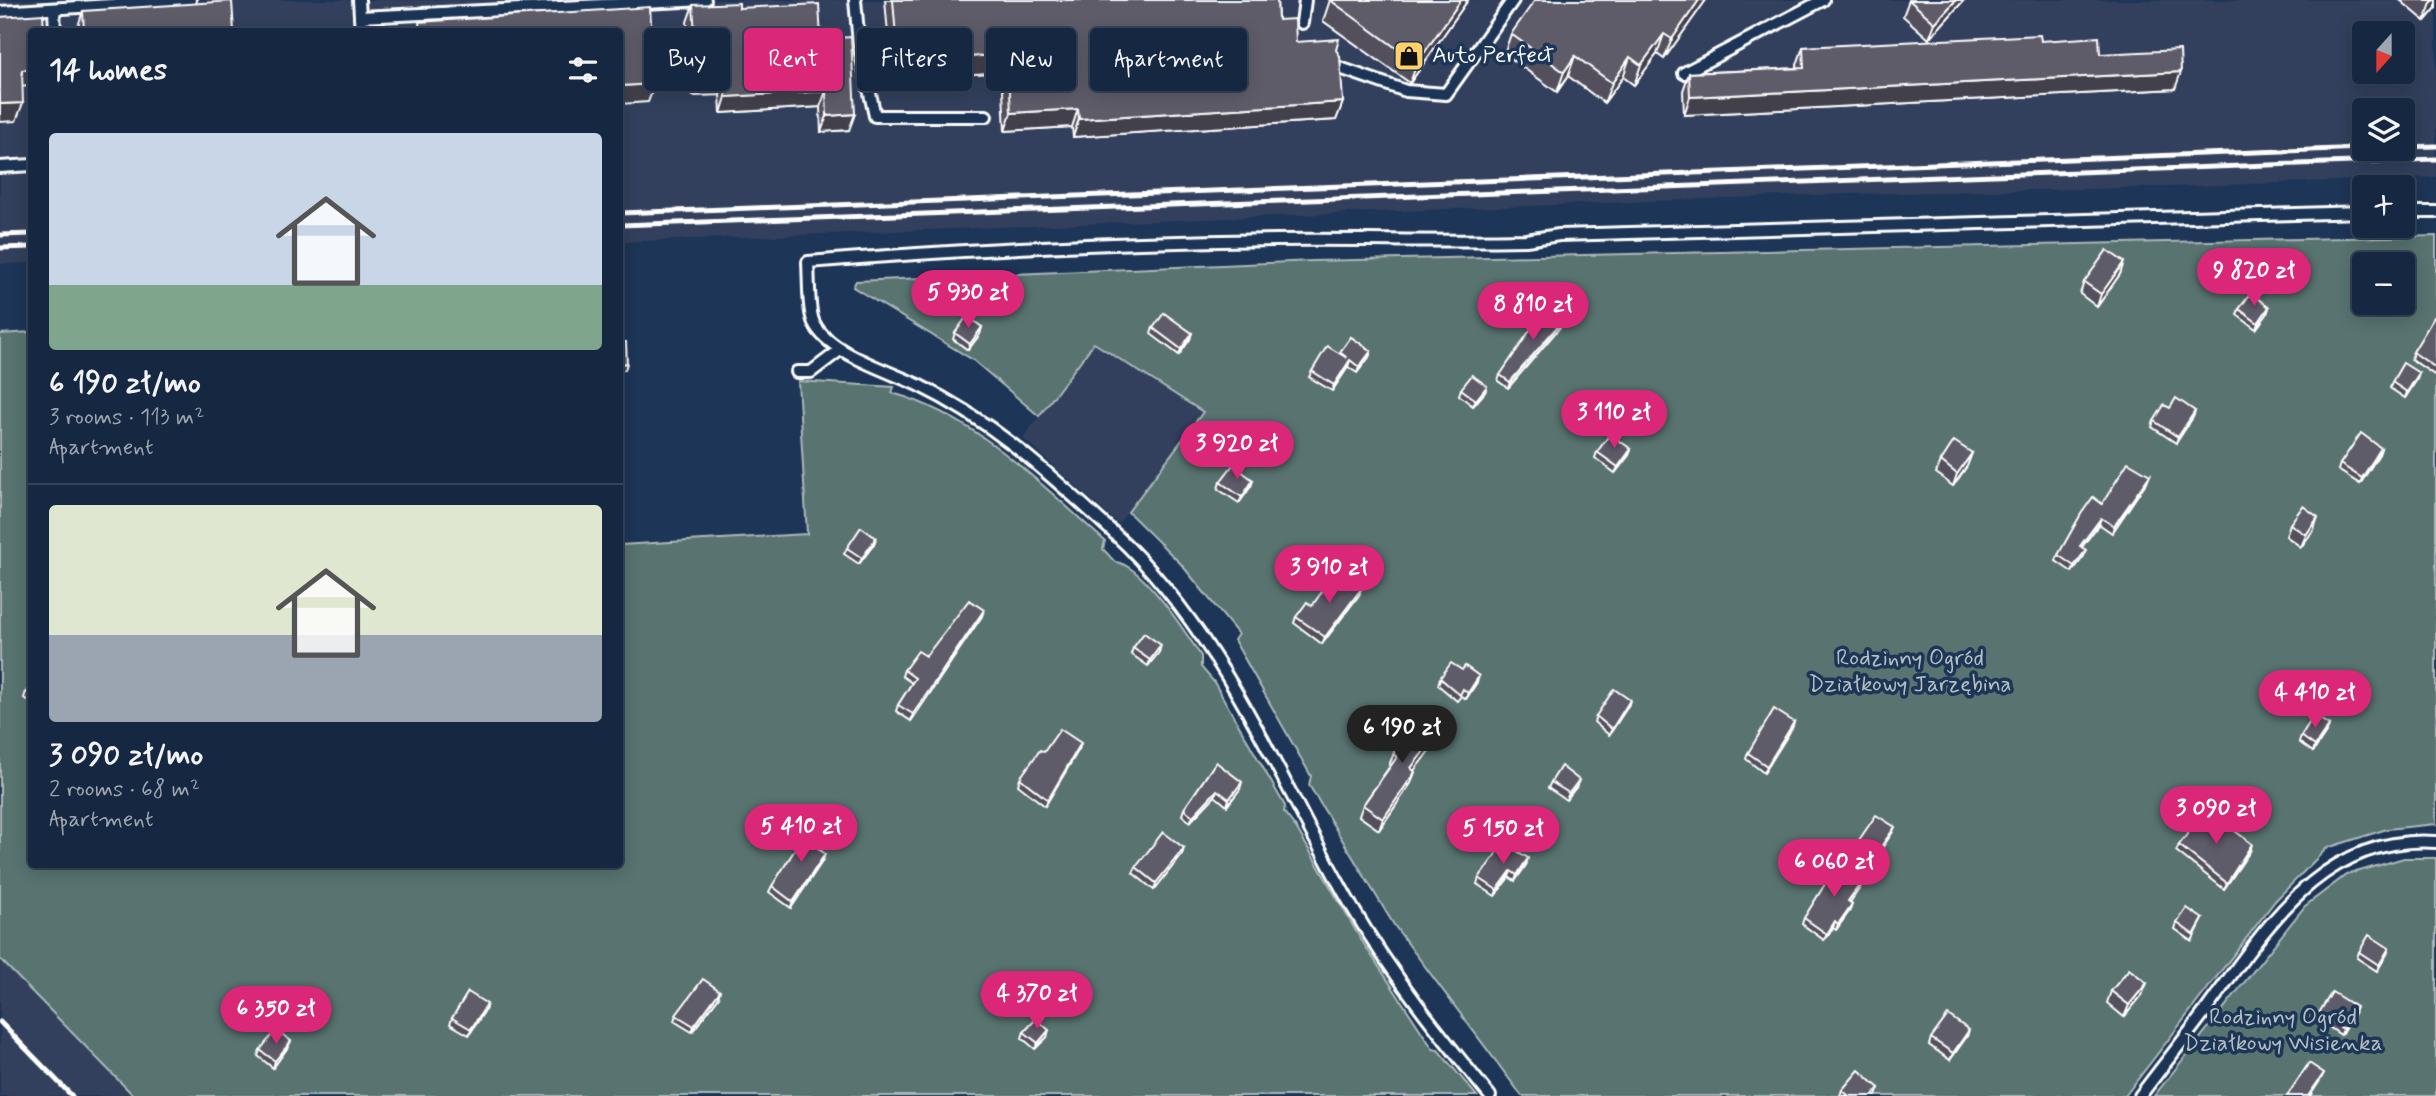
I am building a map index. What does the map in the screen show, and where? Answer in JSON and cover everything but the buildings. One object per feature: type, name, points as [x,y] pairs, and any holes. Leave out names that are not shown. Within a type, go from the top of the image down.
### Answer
[{"type":"lane","points":[[0,12],[190,0]]},
{"type":"lane","points":[[359,0],[361,28]]},
{"type":"lane","points":[[360,18],[705,0]]},
{"type":"lane","points":[[855,0],[859,44],[875,116],[986,116]]},
{"type":"lane","points":[[1302,23],[1305,0]]},
{"type":"lane","points":[[1337,67],[1406,91],[1446,94],[1513,0]]},
{"type":"lane","points":[[1684,73],[1823,0]]},
{"type":"lane","points":[[54,9],[55,28]]},
{"type":"lane","points":[[0,167],[28,165]]},
{"type":"lane","points":[[1490,1096],[1432,1026],[1388,964],[1352,907],[1192,619],[1160,579],[1010,440],[972,413],[840,350],[814,323],[808,262],[922,252],[1060,246],[1278,240],[1516,240],[1559,234],[2352,212]]},
{"type":"lane","points":[[2415,212],[2436,212]]},
{"type":"lane","points":[[797,372],[811,372],[840,350]]},
{"type":"lane","points":[[2140,1096],[2264,931],[2314,880],[2360,852],[2415,841],[2436,842]]},
{"type":"shaded area","points":[[0,0],[2436,0],[2436,177],[2352,175],[2352,180],[1809,195],[623,242],[623,28],[28,28],[28,263],[0,264]]},
{"type":"shaded area","points":[[1094,343],[1203,412],[1118,524],[1023,438]]},
{"type":"shaded area","points":[[0,959],[51,1011],[134,1096],[0,1096]]},
{"type":"green space","name":"Rodzinny Ogród Działkowy Jarzębina","points":[[2436,236],[2436,824],[2387,829],[2327,848],[2275,901],[2125,1096],[1522,1096],[1394,925],[1309,785],[1311,776],[1234,640],[1238,634],[1181,564],[1128,512],[1203,412],[1094,343],[1039,416],[973,360],[853,287],[856,281],[1313,261]]},
{"type":"green space","points":[[28,332],[28,868],[623,868],[623,545],[807,534],[798,381],[894,387],[892,393],[952,418],[1006,455],[1105,541],[1103,549],[1115,562],[1138,574],[1162,601],[1201,656],[1201,667],[1214,682],[1285,806],[1284,812],[1297,829],[1360,938],[1433,1049],[1438,1050],[1477,1096],[134,1096],[0,959],[0,334]]},
{"type":"green space","name":"Rodzinny Ogród Działkowy Wisienka","points":[[2404,858],[2436,858],[2436,1096],[2154,1096],[2305,906],[2346,875]]},
{"type":"railway","points":[[2415,147],[2436,146]]},
{"type":"railway","points":[[623,213],[2352,148]]},
{"type":"railway","points":[[623,225],[2436,159]]},
{"type":"railway","points":[[0,235],[28,234]]},
{"type":"railway","points":[[0,248],[28,247]]},
{"type":"railway","points":[[0,1022],[72,1096]]},
{"type":"place","name":"Auto Perfect","points":[[1409,56]]}]
